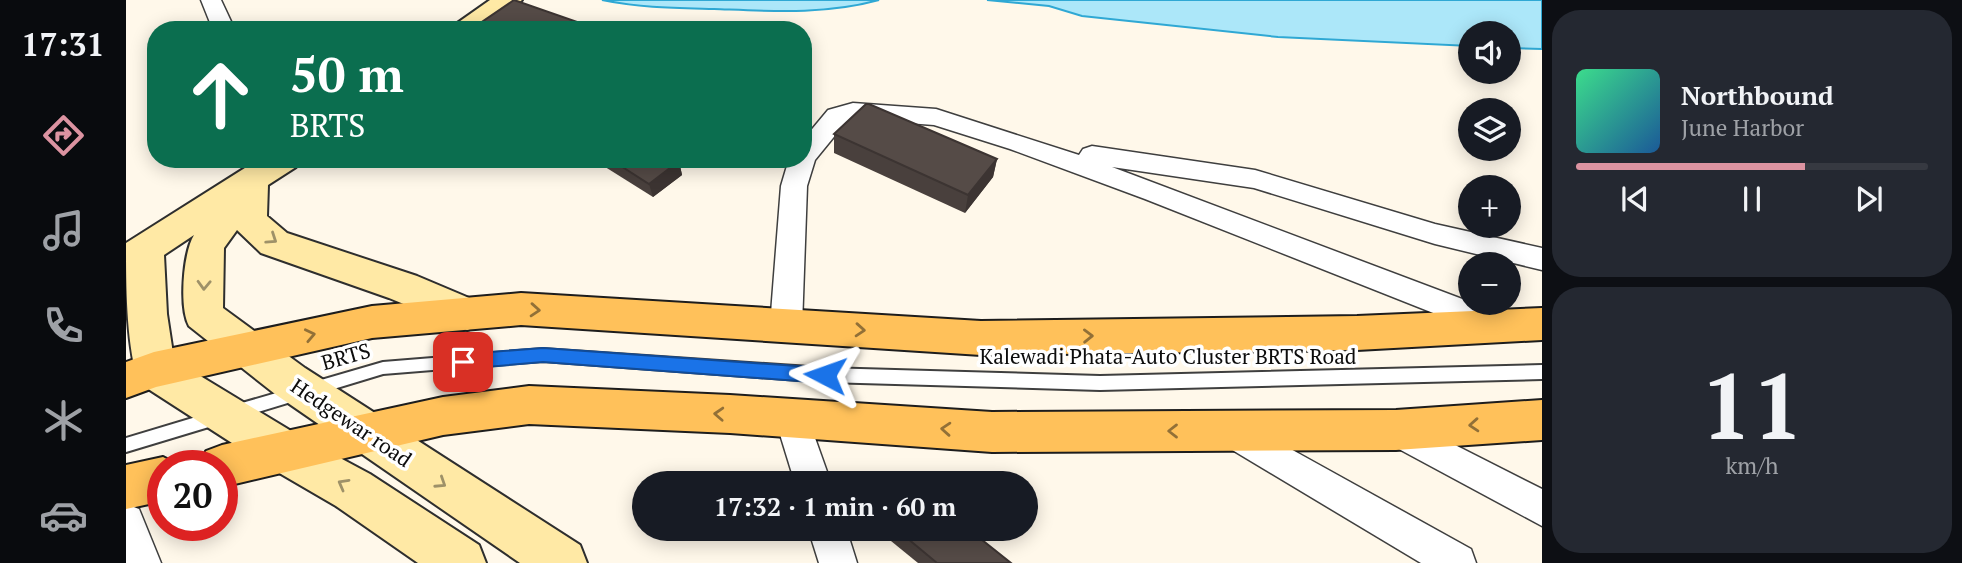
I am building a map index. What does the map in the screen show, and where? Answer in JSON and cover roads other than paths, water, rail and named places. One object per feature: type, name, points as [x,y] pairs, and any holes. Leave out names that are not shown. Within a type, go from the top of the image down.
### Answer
[{"type":"main road","points":[[140,375],[147,314],[135,254],[272,168]]},
{"type":"main road","points":[[251,183],[249,220],[274,243],[403,287],[467,314]]},
{"type":"main road","name":"Hedgewar road","points":[[251,183],[206,246],[203,316],[243,349],[363,432],[562,563]]},
{"type":"main road","points":[[140,375],[243,349],[372,322],[521,309],[981,338],[1357,333],[1542,324]]},
{"type":"main road","points":[[140,375],[225,415],[353,490],[461,563]]},
{"type":"main road","points":[[238,462],[443,416],[529,405],[792,418],[992,432],[1396,430],[1542,420]]},
{"type":"main road","points":[[126,487],[147,482]]},
{"type":"street","points":[[211,0],[220,21]]},
{"type":"street","points":[[812,147],[837,116],[853,111],[936,117],[1020,143],[1155,192],[1499,326]]},
{"type":"street","points":[[1020,143],[1255,179],[1435,234],[1542,259]]},
{"type":"street","points":[[786,326],[794,186],[800,168]]},
{"type":"street","points":[[792,418],[809,471]]},
{"type":"street","points":[[1396,430],[1542,508]]},
{"type":"street","points":[[1230,431],[1457,563]]},
{"type":"street","points":[[126,522],[142,563]]},
{"type":"street","points":[[831,541],[838,563]]},
{"type":"lane","name":"BRTS","points":[[126,445],[383,368],[543,355]]},
{"type":"lane","name":"Kalewadi Phata-Auto Cluster BRTS Road","points":[[543,355],[825,375],[1100,383],[1542,372]]},
{"type":"water","points":[[602,0],[879,0],[838,8],[776,11],[658,7]]},
{"type":"water","points":[[987,0],[1542,0],[1542,49],[1521,48],[1521,21],[1458,21],[1458,45],[1278,37],[1082,16],[1049,6]]}]
